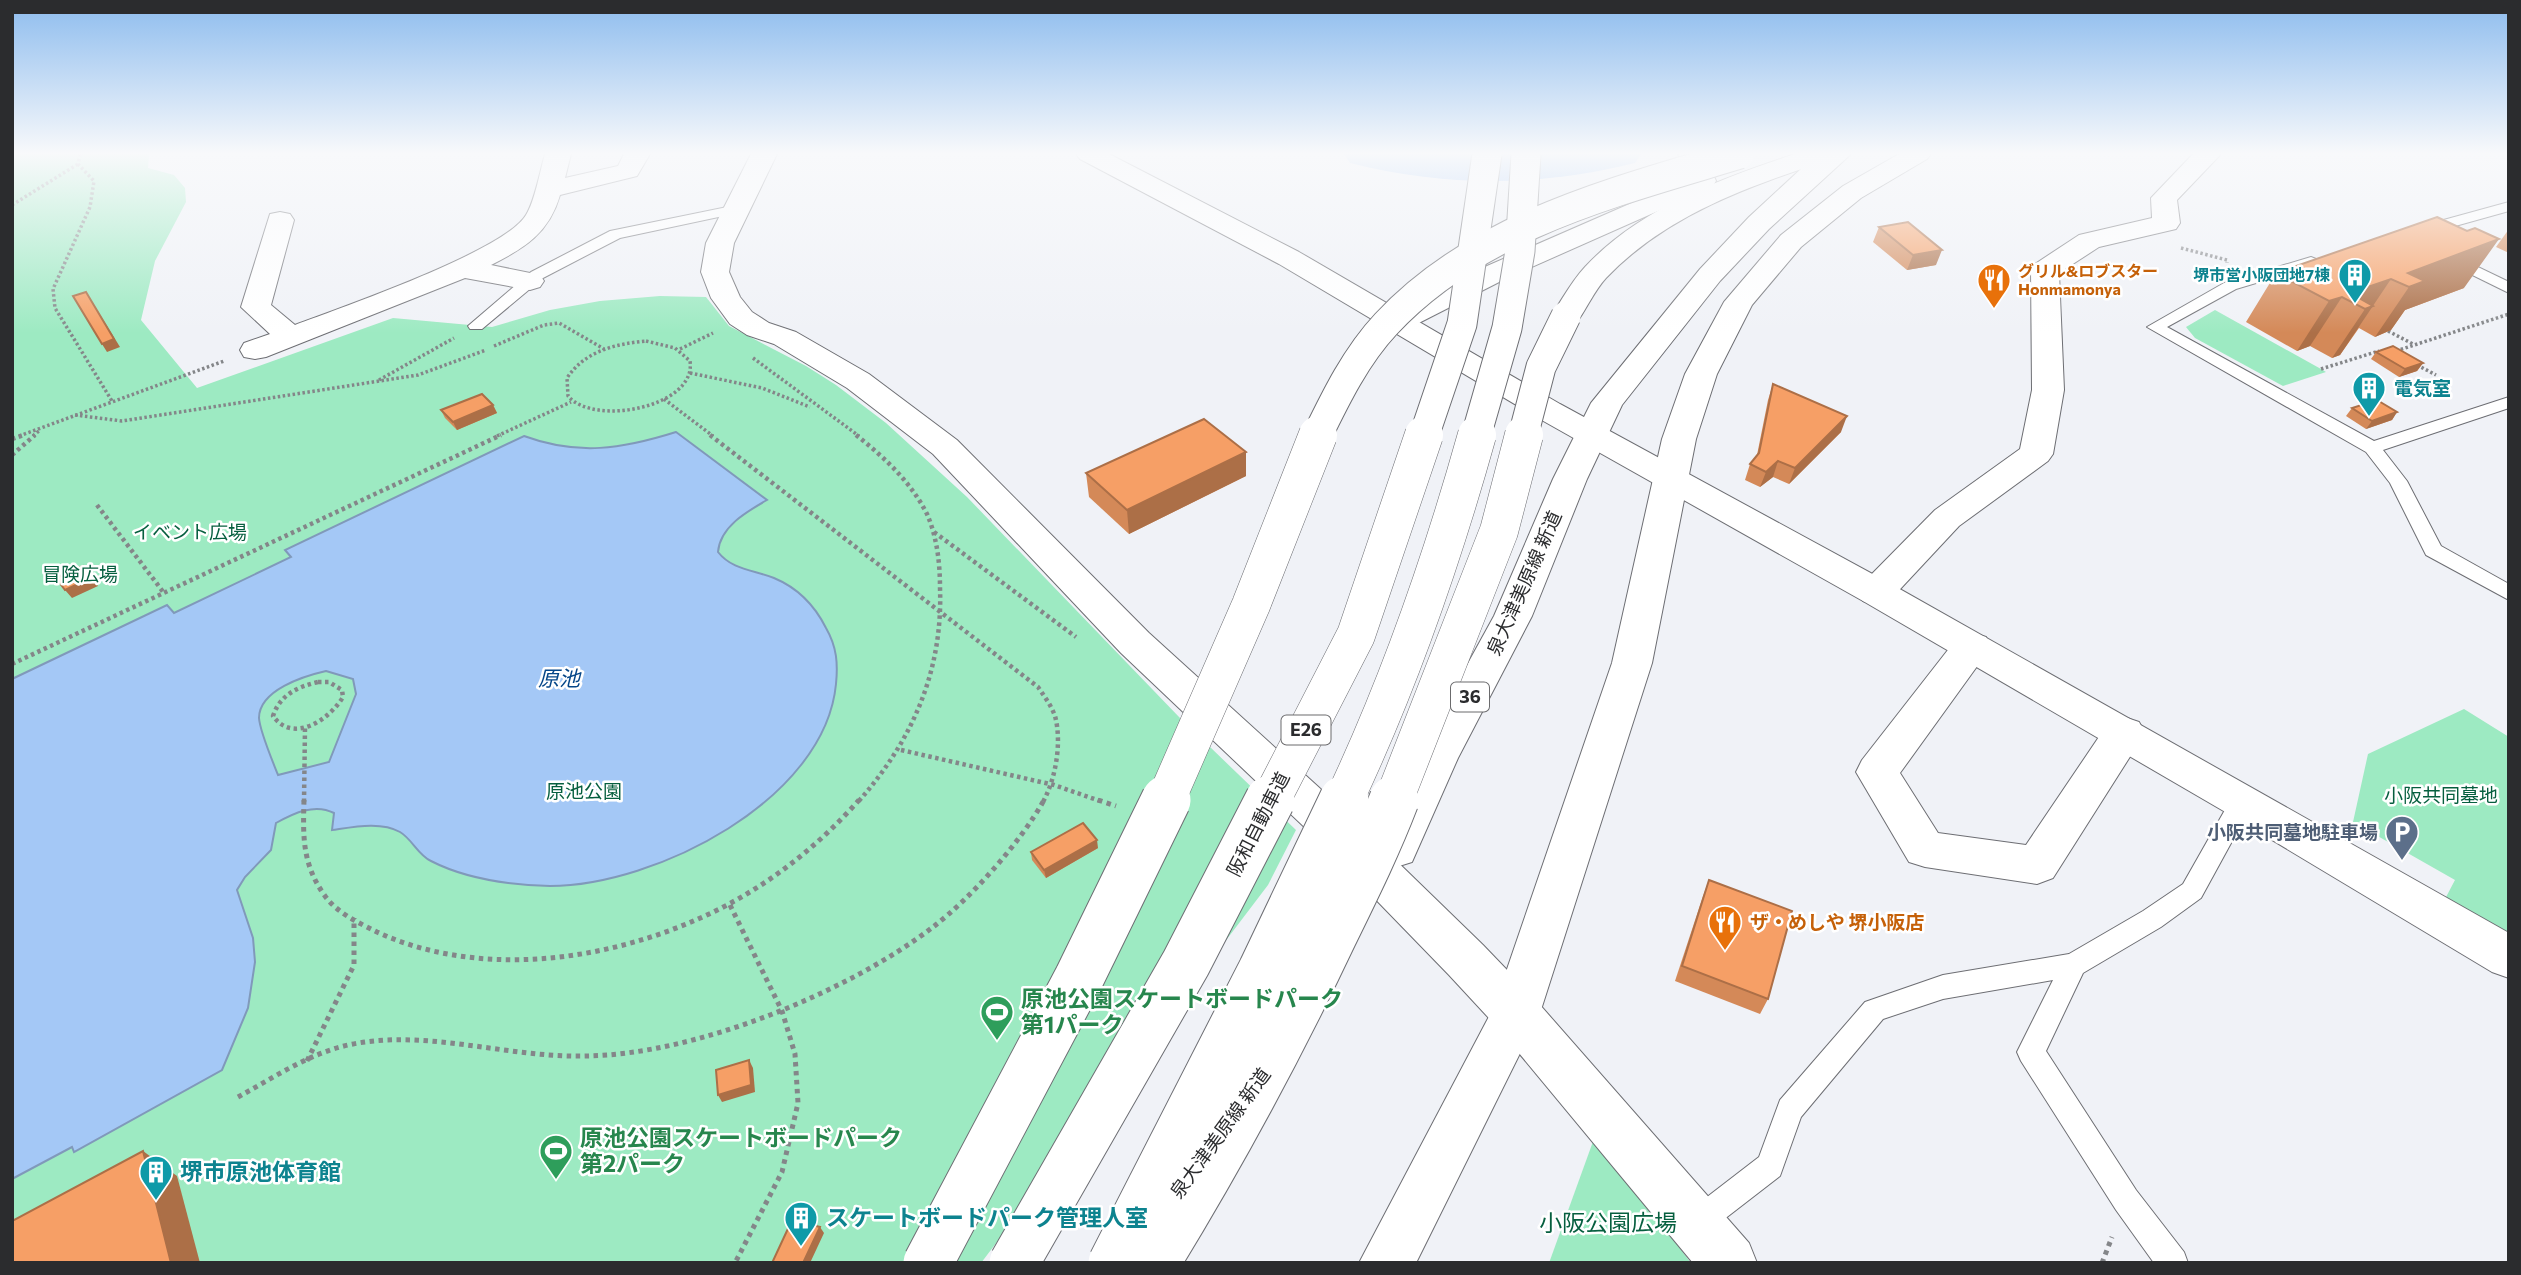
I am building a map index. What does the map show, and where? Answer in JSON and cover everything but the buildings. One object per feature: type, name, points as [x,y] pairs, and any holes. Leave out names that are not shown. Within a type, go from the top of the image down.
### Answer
[{"type":"main road","points":[[254,350],[463,269],[519,238],[537,221],[539,214]]},
{"type":"main road","points":[[735,214],[720,243],[715,272],[726,298],[741,318],[758,329],[785,338],[858,381],[946,447],[1135,643],[1332,826],[1382,879],[1466,960],[1516,1013],[1729,1263]]},
{"type":"main road","points":[[1203,214],[1289,258],[1396,323],[1591,434],[1972,646],[2509,957]]},
{"type":"main road","name":"阪和自動車道","points":[[1014,1263],[1186,963],[1356,635],[1462,324],[1480,214]]},
{"type":"main road","points":[[1113,1263],[1263,970],[1361,765],[1419,620],[1471,456],[1507,328],[1520,251],[1522,214]]},
{"type":"main road","points":[[928,1263],[1054,1027],[1163,806],[1252,602],[1293,490],[1318,434],[1353,371],[1373,342],[1413,296],[1446,269],[1492,243],[1563,214]]},
{"type":"main road","points":[[1396,323],[1497,271],[1629,214]]},
{"type":"main road","points":[[1155,1263],[1208,1177],[1311,981],[1382,831],[1499,531],[1541,367],[1566,316],[1594,274],[1633,238],[1669,214]]},
{"type":"main road","name":"泉大津美原線 新道","points":[[1125,1263],[1268,1068],[1355,936],[1437,758],[1513,616],[1591,434],[1607,403],[1710,275],[1769,214]]},
{"type":"main road","points":[[1387,1263],[1516,1013],[1632,663],[1679,439],[1701,374],[1739,302],[1791,241],[1825,214]]},
{"type":"main road","points":[[1876,592],[1947,518],[2036,454],[2048,390],[2045,270],[2089,241],[2166,223],[2165,214]]},
{"type":"main road","points":[[279,220],[256,307],[290,336]]},
{"type":"main road","points":[[463,269],[530,281]]},
{"type":"main road","points":[[1972,646],[1877,772],[1925,849],[2037,865],[2124,733]]},
{"type":"lane","points":[[476,326],[530,281],[575,253],[615,234],[715,214]]},
{"type":"lane","points":[[2482,214],[2403,236],[2509,288]]},
{"type":"lane","points":[[2327,258],[2230,286],[2155,327],[2372,448],[2398,481],[2433,550],[2509,593]]},
{"type":"lane","points":[[2372,448],[2509,402]]},
{"type":"lane","points":[[1695,1224],[1770,1166],[1790,1109],[1874,1010],[1943,987],[2074,965],[2152,919],[2192,891],[2242,801]]},
{"type":"lane","points":[[2074,965],[2031,1052],[2126,1200],[2173,1263]]},
{"type":"path","points":[[87,214],[53,289],[55,308],[112,401]]},
{"type":"path","points":[[2189,249],[2227,260],[2225,267]]},
{"type":"path","points":[[2404,358],[2394,352],[2509,314]]},
{"type":"path","points":[[75,415],[122,421],[418,375],[544,325],[559,323],[604,349]]},
{"type":"path","points":[[376,382],[476,326]]},
{"type":"path","points":[[680,348],[721,330]]},
{"type":"path","points":[[2389,331],[2414,345]]},
{"type":"path","points":[[646,341],[680,348],[689,356],[692,367],[679,389],[664,399],[622,412],[592,411],[571,402],[565,392],[565,380],[586,358],[604,349],[646,341]]},
{"type":"path","points":[[12,439],[254,350]]},
{"type":"path","points":[[2321,369],[2382,350]]},
{"type":"path","points":[[305,727],[303,847],[326,897],[370,930],[425,950],[488,959],[562,957],[644,941],[730,905],[797,864],[856,809],[901,750],[933,677],[942,641],[940,550],[925,510],[906,482],[858,436],[779,381],[750,355]]},
{"type":"path","points":[[2415,363],[2436,375]]},
{"type":"path","points":[[690,373],[762,388],[818,410]]},
{"type":"path","points":[[238,1097],[306,1061],[346,1046],[397,1039],[461,1044],[548,1056],[631,1053],[680,1046],[782,1011],[878,963],[944,919],[991,871],[1041,807],[1054,785],[1056,747],[1055,715],[1038,687],[664,399]]},
{"type":"path","points":[[12,664],[571,402]]},
{"type":"path","points":[[12,455],[42,428]]},
{"type":"path","points":[[97,505],[164,593]]},
{"type":"path","points":[[933,532],[1083,642]]},
{"type":"path","points":[[329,682],[337,685],[343,697],[339,705],[323,720],[305,727],[289,729],[275,722],[273,716],[279,701],[307,684],[329,682]]},
{"type":"path","points":[[901,750],[1054,785]]},
{"type":"path","points":[[730,905],[782,1011],[795,1054],[798,1103],[782,1172],[735,1263]]},
{"type":"path","points":[[306,1061],[354,965],[354,918]]},
{"type":"green space","name":"原池公園","points":[[12,214],[180,214],[155,261],[141,320],[197,388],[393,318],[492,327],[550,310],[600,301],[660,296],[706,297],[729,326],[806,366],[886,423],[967,497],[1180,718],[1296,830],[1268,885],[981,1263],[12,1263]]},
{"type":"green space","points":[[2215,310],[2326,372],[2283,386],[2195,338],[2186,327]]},
{"type":"green space","name":"小阪共同墓地","points":[[2464,709],[2509,737],[2509,935],[2445,899],[2455,880],[2353,822],[2368,754]]},
{"type":"green space","name":"小阪公園広場","points":[[1595,1136],[1691,1263],[1549,1263]]},
{"type":"water","name":"原池","points":[[676,432],[767,500],[743,515],[729,528],[718,552],[730,563],[774,578],[798,592],[817,612],[830,635],[836,656],[836,684],[825,726],[801,764],[768,799],[728,828],[684,853],[637,871],[592,882],[550,886],[489,880],[431,861],[404,835],[392,829],[367,826],[332,830],[334,813],[319,809],[305,810],[283,819],[276,823],[271,850],[245,877],[237,890],[253,938],[255,962],[248,1008],[222,1070],[74,1152],[72,1147],[12,1179],[12,679],[167,605],[174,613],[291,557],[285,550],[524,436],[563,446],[600,448],[637,443]],"holes":[[[326,671],[353,679],[356,694],[329,762],[278,775],[259,718],[266,700],[284,686]]]},
{"type":"place","name":"堺市営小阪団地7棟","points":[[2355,305]]},
{"type":"place","name":"グリル&ロブスター Honmamonya","points":[[1994,310]]},
{"type":"place","name":"電気室","points":[[2369,418]]},
{"type":"place","name":"小阪共同墓地駐車場","points":[[2402,862]]},
{"type":"place","name":"ザ・めしや 堺小阪店","points":[[1725,952]]},
{"type":"place","name":"原池公園スケートボードパーク 第1パーク","points":[[997,1042]]},
{"type":"place","name":"原池公園スケートボードパーク 第2パーク","points":[[556,1181]]},
{"type":"place","name":"堺市原池体育館","points":[[156,1202]]},
{"type":"place","name":"スケートボードパーク管理人室","points":[[801,1248]]},
{"type":"park label","name":"イベント広場","points":[[190,532]]},
{"type":"park label","name":"冒険広場","points":[[80,574]]}]
